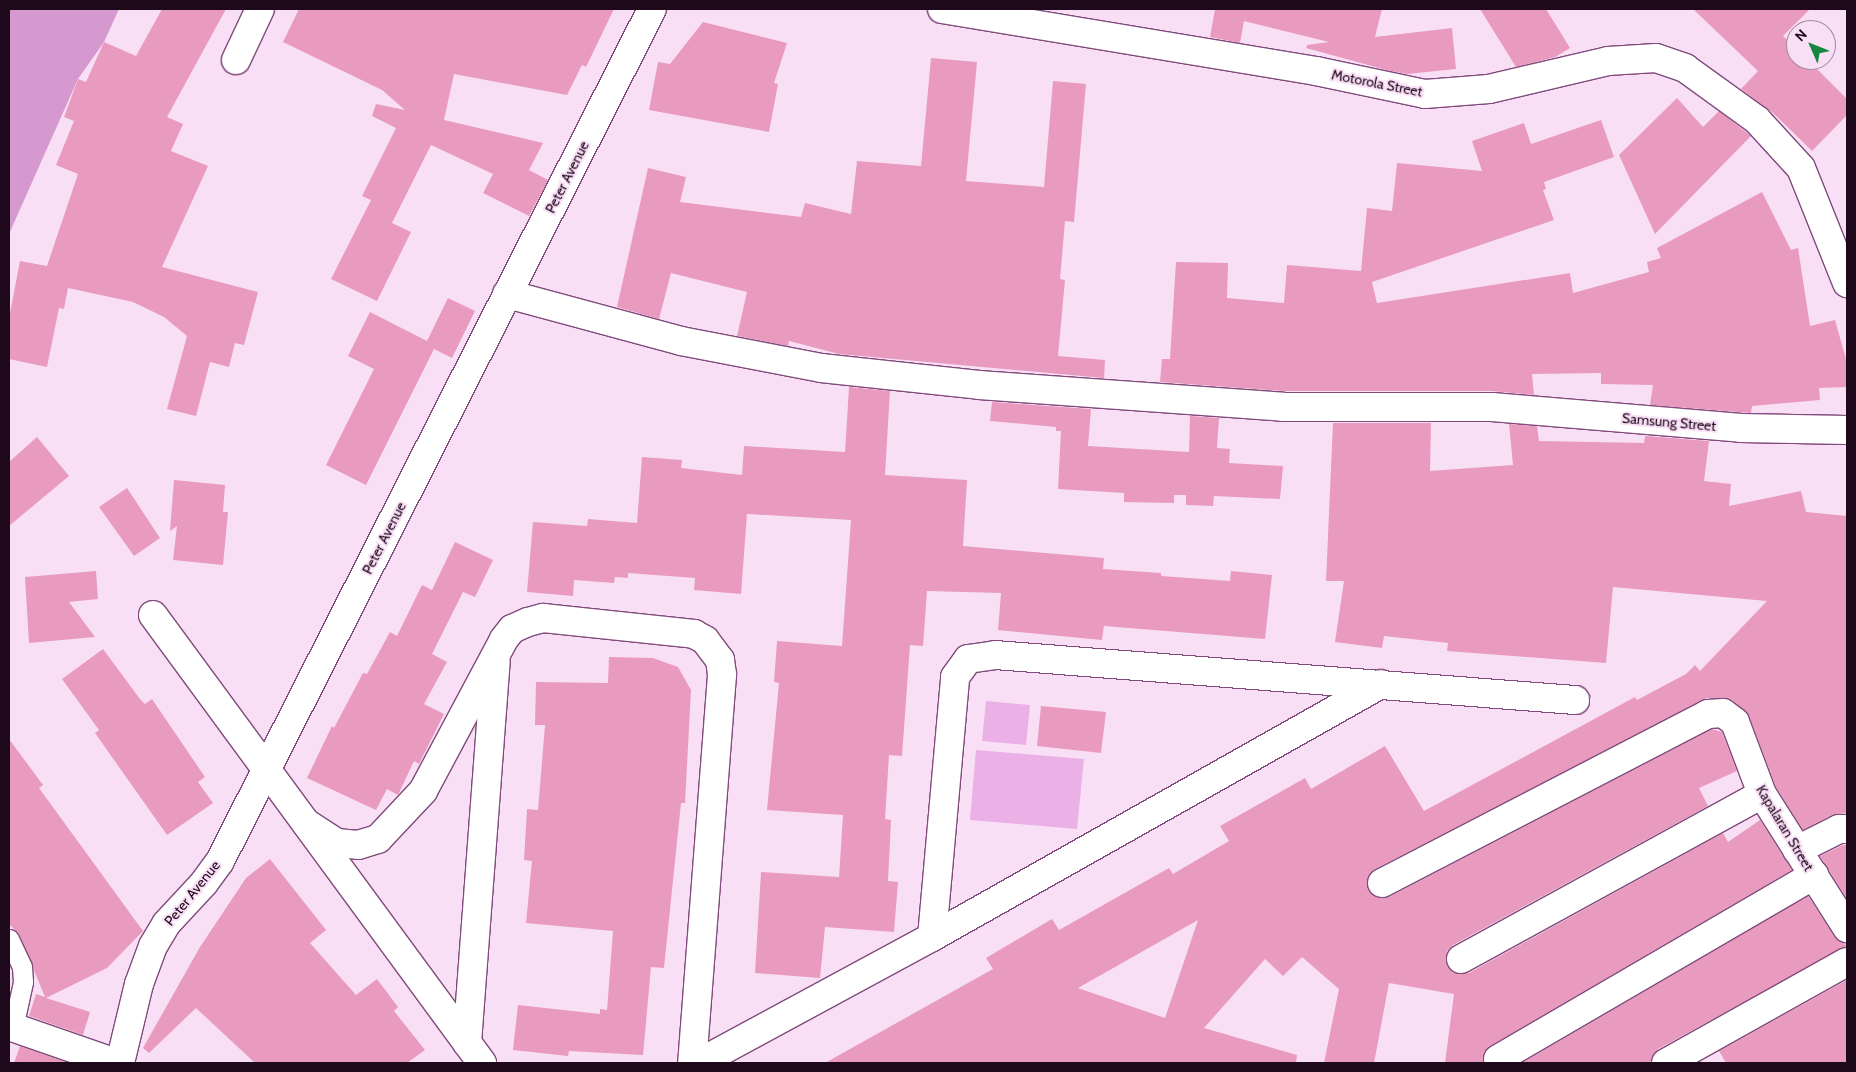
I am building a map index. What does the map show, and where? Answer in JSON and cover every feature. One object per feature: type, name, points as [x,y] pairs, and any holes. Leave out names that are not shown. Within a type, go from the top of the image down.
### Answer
[{"type":"street","points":[[236,60],[260,9]]},
{"type":"street","name":"Peter Avenue","points":[[118,1063],[139,984],[153,946],[166,924],[204,883],[220,860],[652,9]]},
{"type":"street","name":"Motorola Street","points":[[942,9],[1316,71],[1425,94],[1490,89],[1608,61],[1656,58],[1685,68],[1758,120],[1801,168],[1847,283]]},
{"type":"street","name":"Samsung Street","points":[[507,294],[681,341],[821,368],[979,386],[1283,407],[1492,407],[1741,428],[1847,430]]},
{"type":"street","points":[[153,615],[475,1053]]},
{"type":"street","points":[[306,823],[337,843],[358,845],[378,839],[423,791],[497,651],[512,629],[544,618],[694,634],[705,640],[720,660],[722,675],[692,1063]]},
{"type":"street","points":[[475,1053],[497,651]]},
{"type":"street","points":[[932,937],[955,677],[968,659],[995,654],[1574,700]]},
{"type":"street","points":[[699,1063],[932,937],[1380,684]]},
{"type":"street","name":"Kapalaran Street","points":[[1382,882],[1708,714],[1723,713],[1735,722],[1762,794],[1847,928]]},
{"type":"street","points":[[1461,959],[1762,794]]},
{"type":"street","points":[[1797,850],[1839,828],[1847,829]]},
{"type":"street","points":[[1498,1059],[1814,875]]},
{"type":"street","points":[[1666,1063],[1847,962]]},
{"type":"street","points":[[11,1027],[118,1063]]},
{"type":"lane","points":[[9,939],[22,967],[23,982],[11,1027]]},
{"type":"shaded area","points":[[9,9],[119,9],[104,42],[78,79],[9,234]]},
{"type":"shaded area","points":[[986,701],[1030,705],[1026,745],[982,741]]},
{"type":"shaded area","points":[[976,750],[1084,759],[1077,829],[970,820]]},
{"type":"building","points":[[162,9],[226,9],[167,117],[183,124],[171,151],[208,166],[162,267],[258,292],[244,345],[235,343],[229,367],[210,362],[196,416],[167,409],[187,336],[164,317],[133,302],[68,288],[64,309],[59,308],[47,367],[9,359],[9,318],[20,261],[47,266],[78,174],[56,165],[74,121],[64,117],[78,79],[86,82],[104,42],[136,56]]},
{"type":"building","points":[[299,9],[614,9],[586,67],[582,65],[567,95],[454,74],[444,120],[543,143],[529,170],[548,180],[529,216],[483,193],[493,174],[431,145],[392,223],[411,232],[377,301],[331,279],[371,200],[362,196],[396,128],[372,116],[376,104],[405,110],[382,90],[283,42]]},
{"type":"building","points":[[1215,9],[1382,9],[1375,37],[1452,28],[1456,69],[1407,74],[1390,71],[1306,48],[1307,45],[1329,42],[1244,21],[1240,43],[1210,37]]},
{"type":"building","points":[[1480,9],[1546,9],[1570,48],[1555,57],[1516,67]]},
{"type":"building","points":[[1693,9],[1810,9],[1799,20],[1786,20],[1786,33],[1783,36],[1786,39],[1786,70],[1818,70],[1847,99],[1847,115],[1812,151],[1773,113],[1741,89],[1758,71]]},
{"type":"building","points":[[703,22],[787,43],[774,83],[778,84],[769,132],[649,110],[658,62],[670,64]]},
{"type":"building","points":[[931,58],[977,62],[966,181],[1044,187],[1053,81],[1086,84],[1074,222],[1065,221],[1060,279],[1065,280],[1058,356],[1105,360],[1104,378],[839,354],[789,341],[788,346],[737,336],[747,292],[671,273],[659,319],[617,307],[648,168],[686,177],[680,202],[801,217],[805,203],[851,214],[857,161],[921,166]]},
{"type":"building","points":[[1677,98],[1703,127],[1719,111],[1751,136],[1655,234],[1619,155]]},
{"type":"building","points":[[1601,120],[1614,157],[1544,182],[1546,189],[1543,190],[1554,220],[1372,282],[1377,303],[1570,273],[1573,293],[1649,272],[1647,262],[1661,258],[1657,248],[1762,192],[1791,250],[1798,248],[1810,326],[1835,320],[1846,359],[1847,387],[1819,388],[1820,400],[1752,406],[1751,413],[1650,405],[1653,385],[1601,384],[1601,373],[1532,374],[1534,395],[1492,391],[1284,391],[1160,382],[1162,359],[1170,359],[1176,262],[1228,263],[1227,298],[1284,303],[1287,265],[1361,271],[1367,208],[1392,211],[1397,163],[1482,171],[1472,141],[1524,123],[1531,144]]},
{"type":"building","points":[[448,298],[475,311],[452,358],[434,349],[366,485],[326,465],[374,369],[348,356],[370,312],[427,341]]},
{"type":"building","points":[[849,387],[890,391],[885,475],[967,480],[963,546],[1104,558],[1103,569],[1161,573],[1161,576],[1230,581],[1231,571],[1272,575],[1265,639],[1104,626],[1102,640],[998,630],[1001,593],[927,591],[923,646],[910,645],[902,756],[889,755],[885,819],[891,820],[888,881],[898,882],[894,932],[825,927],[820,978],[755,973],[761,872],[839,877],[843,815],[767,810],[779,683],[774,682],[777,641],[842,646],[851,520],[747,514],[741,594],[694,590],[695,578],[628,573],[628,578],[615,577],[614,583],[574,580],[573,596],[527,592],[533,522],[587,526],[588,519],[637,523],[642,457],[682,460],[681,468],[742,475],[744,446],[845,452]]},
{"type":"building","points":[[992,402],[1091,409],[1088,446],[1189,452],[1190,416],[1219,418],[1217,448],[1230,449],[1229,463],[1283,466],[1280,499],[1214,496],[1213,506],[1186,505],[1186,495],[1174,495],[1174,503],[1124,502],[1124,493],[1058,489],[1061,431],[1056,431],[1056,427],[990,421]]},
{"type":"building","points":[[1333,423],[1431,423],[1430,471],[1513,465],[1509,424],[1537,426],[1539,441],[1644,443],[1645,436],[1709,441],[1704,481],[1731,484],[1729,506],[1801,491],[1806,512],[1847,516],[1847,813],[1832,815],[1803,830],[1776,787],[1749,716],[1732,700],[1707,698],[1375,869],[1369,875],[1368,890],[1374,896],[1389,897],[1712,729],[1722,732],[1737,771],[1699,788],[1708,806],[1453,945],[1447,951],[1447,966],[1453,973],[1469,973],[1723,833],[1728,842],[1760,820],[1792,870],[1490,1046],[1484,1052],[1483,1063],[1445,1063],[1454,994],[1389,983],[1374,1063],[1324,1063],[1339,989],[1302,957],[1283,976],[1265,959],[1204,1028],[1297,1055],[1296,1063],[825,1063],[993,969],[986,958],[1052,919],[1059,930],[1169,868],[1173,874],[1229,841],[1220,826],[1305,778],[1311,789],[1385,746],[1424,811],[1635,697],[1637,700],[1686,674],[1695,665],[1700,671],[1767,601],[1613,587],[1606,663],[1447,651],[1448,643],[1384,636],[1382,648],[1335,642],[1344,581],[1326,581]],"holes":[[[1198,920],[1165,1018],[1078,988]]]},
{"type":"building","points":[[37,437],[69,476],[9,526],[9,462]]},
{"type":"building","points":[[174,480],[225,485],[223,512],[228,512],[223,565],[173,560],[177,526],[170,531]]},
{"type":"building","points":[[127,488],[160,538],[134,556],[99,507]]},
{"type":"building","points":[[455,542],[493,560],[475,597],[463,592],[432,654],[447,662],[424,704],[444,714],[419,764],[414,761],[398,795],[387,789],[376,810],[307,778],[332,726],[334,728],[363,673],[367,674],[390,632],[397,636],[422,585],[432,590]]},
{"type":"building","points":[[96,571],[98,599],[69,602],[95,637],[29,643],[25,577]]},
{"type":"building","points":[[103,649],[140,699],[145,704],[152,699],[205,777],[198,782],[213,803],[167,835],[95,733],[99,730],[62,679]]},
{"type":"building","points":[[609,657],[653,658],[678,667],[691,690],[685,803],[681,803],[664,968],[651,967],[643,1055],[569,1051],[568,1056],[513,1050],[518,1005],[600,1014],[600,1009],[607,1010],[613,931],[526,923],[532,861],[524,860],[527,809],[538,810],[545,725],[535,725],[536,682],[608,683]]},
{"type":"building","points":[[1041,706],[1106,712],[1101,753],[1037,746]]},
{"type":"building","points":[[9,739],[43,785],[39,788],[143,931],[107,968],[46,998],[90,1012],[83,1035],[29,1016],[36,994],[45,997],[19,934],[9,924]]},
{"type":"building","points":[[1843,845],[1847,845],[1847,899],[1820,856]]},
{"type":"building","points":[[270,859],[326,930],[310,943],[356,995],[377,979],[398,1007],[394,1011],[425,1050],[407,1063],[255,1063],[196,1008],[149,1053],[143,1048],[200,947],[246,878]]},
{"type":"building","points":[[1808,896],[1834,936],[1847,946],[1658,1049],[1650,1063],[1522,1063]]},
{"type":"building","points":[[1847,980],[1847,1063],[1726,1063],[1719,1051]]},
{"type":"building","points":[[20,1046],[69,1063],[14,1063]]}]
